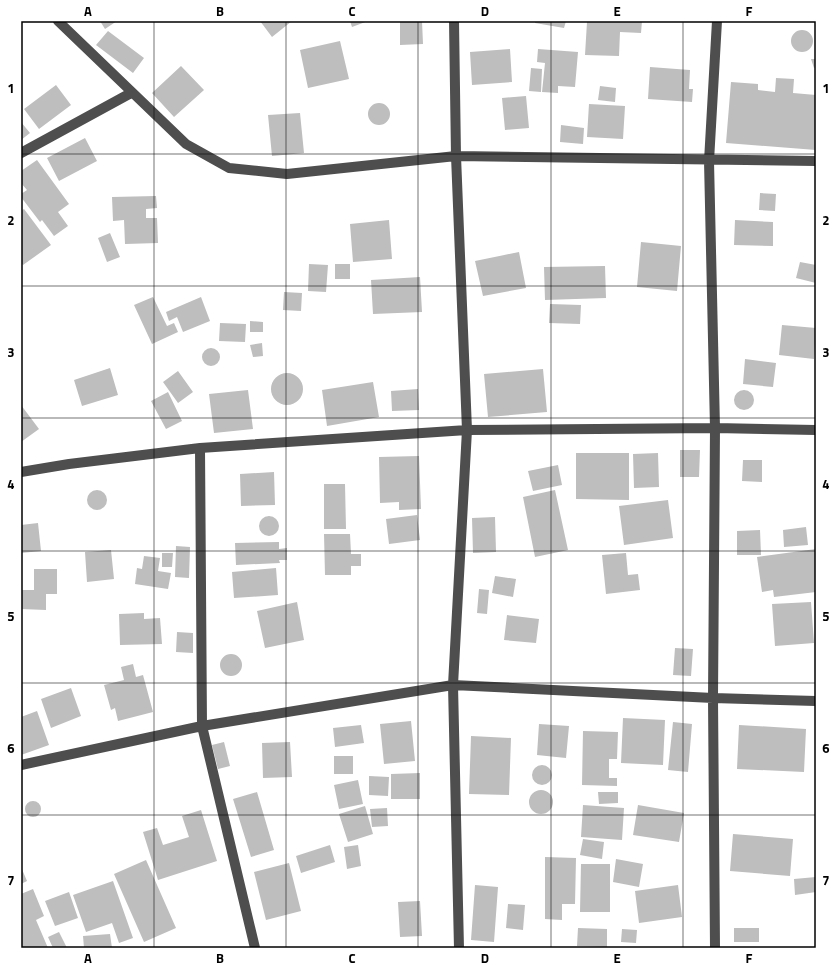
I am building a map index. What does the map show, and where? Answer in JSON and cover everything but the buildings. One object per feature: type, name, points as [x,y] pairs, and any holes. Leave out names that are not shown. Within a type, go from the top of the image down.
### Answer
[{"type":"street","points":[[58,21],[131,93],[186,144],[229,168],[286,174],[456,156],[816,162]]},
{"type":"street","points":[[454,21],[456,156],[467,430],[453,685],[459,948]]},
{"type":"street","points":[[715,948],[715,428],[709,161],[717,21]]},
{"type":"street","points":[[21,153],[131,93]]},
{"type":"street","points":[[21,472],[69,464],[200,448],[467,430],[715,428],[816,430]]},
{"type":"street","points":[[200,448],[202,726],[255,948]]},
{"type":"street","points":[[21,765],[202,726],[453,685],[714,698],[816,701]]}]
